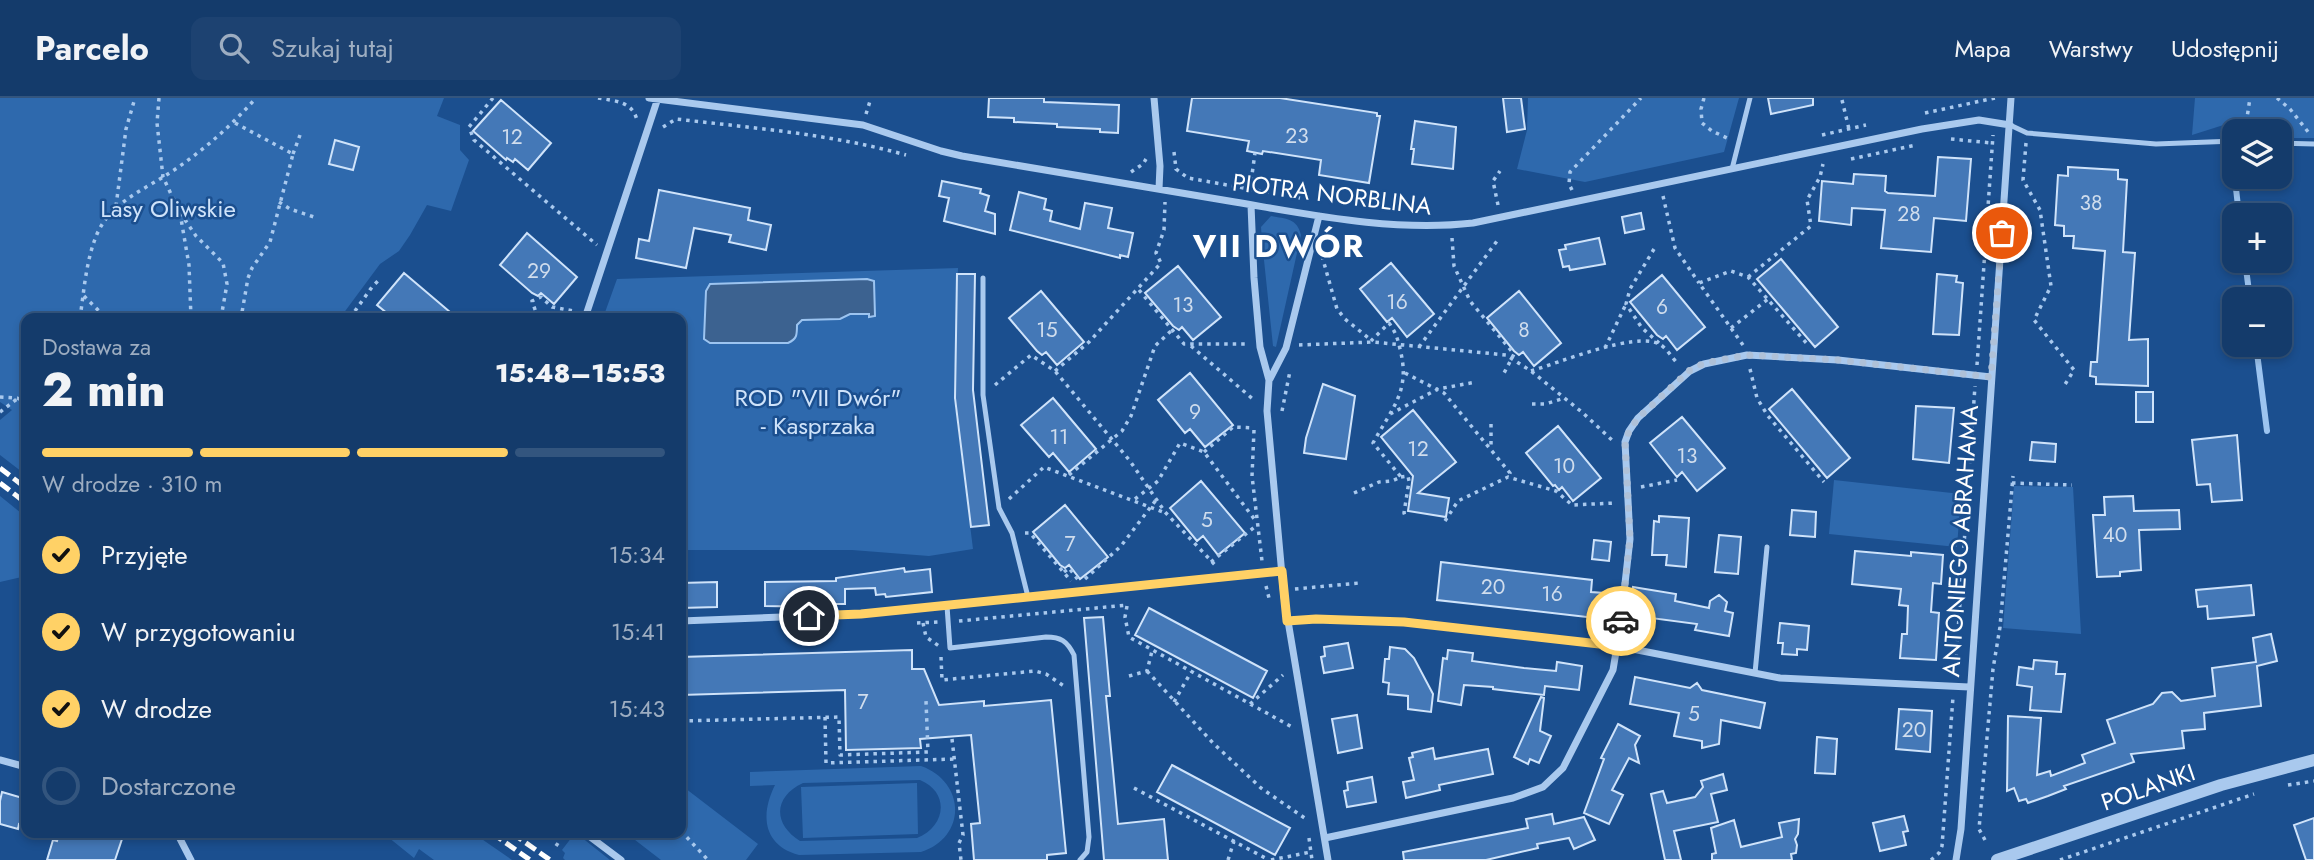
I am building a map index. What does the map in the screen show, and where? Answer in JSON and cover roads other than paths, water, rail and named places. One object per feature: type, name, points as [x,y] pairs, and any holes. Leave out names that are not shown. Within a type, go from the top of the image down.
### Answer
[{"type":"street","name":"PIOTRA NORBLINA","points":[[649,98],[863,125],[962,156],[1319,216],[1417,226],[1451,226],[1540,210],[1922,129],[1979,120],[2010,125]]},
{"type":"street","points":[[1154,98],[1160,166],[1159,189]]},
{"type":"street","name":"ANTONIEGO ABRAHAMA","points":[[1956,860],[1961,829],[2011,98]]},
{"type":"street","points":[[587,313],[658,99]]},
{"type":"street","points":[[1251,205],[1254,278],[1260,347],[1269,380],[1267,411],[1287,621],[1305,712],[1328,860]]},
{"type":"street","points":[[1269,380],[1286,348],[1319,216]]},
{"type":"street","points":[[1325,838],[1513,798],[1544,787],[1563,768],[1613,670],[1630,538],[1625,442],[1638,418],[1686,374],[1704,363],[1747,355],[1825,359],[1991,377]]},
{"type":"street","points":[[686,621],[861,614],[1282,571]]},
{"type":"street","points":[[1287,621],[1316,619],[1404,622],[1617,646],[1780,678],[1969,687]]},
{"type":"street","points":[[0,760],[21,766]]},
{"type":"street","name":"POLANKI","points":[[1997,860],[2221,785],[2314,760]]},
{"type":"street","points":[[180,838],[191,860]]},
{"type":"street","points":[[592,838],[621,860]]},
{"type":"lane","points":[[1732,169],[1750,98]]},
{"type":"lane","points":[[2010,125],[2027,133],[2156,144],[2222,141]]},
{"type":"lane","points":[[2292,143],[2314,144]]},
{"type":"lane","points":[[983,278],[983,395],[999,508],[1012,533],[1028,597]]},
{"type":"lane","points":[[1755,673],[1767,547]]},
{"type":"lane","points":[[947,606],[950,648],[1060,637],[1074,654],[1089,837],[1087,852],[1080,860]]},
{"type":"waterway","points":[[2236,189],[2238,203]]},
{"type":"waterway","points":[[2247,273],[2248,287]]},
{"type":"waterway","points":[[2258,357],[2267,431]]},
{"type":"railway","points":[[0,468],[21,484]]},
{"type":"railway","points":[[0,483],[21,499]]},
{"type":"railway","points":[[499,838],[530,860]]},
{"type":"railway","points":[[519,838],[550,860]]},
{"type":"district","name":"VII DWÓR","points":[[1279,246]]},
{"type":"park label","name":"Lasy Oliwskie","points":[[168,208]]},
{"type":"park label","name":"ROD \"VII Dwór\" - Kasprzaka","points":[[818,411]]}]
